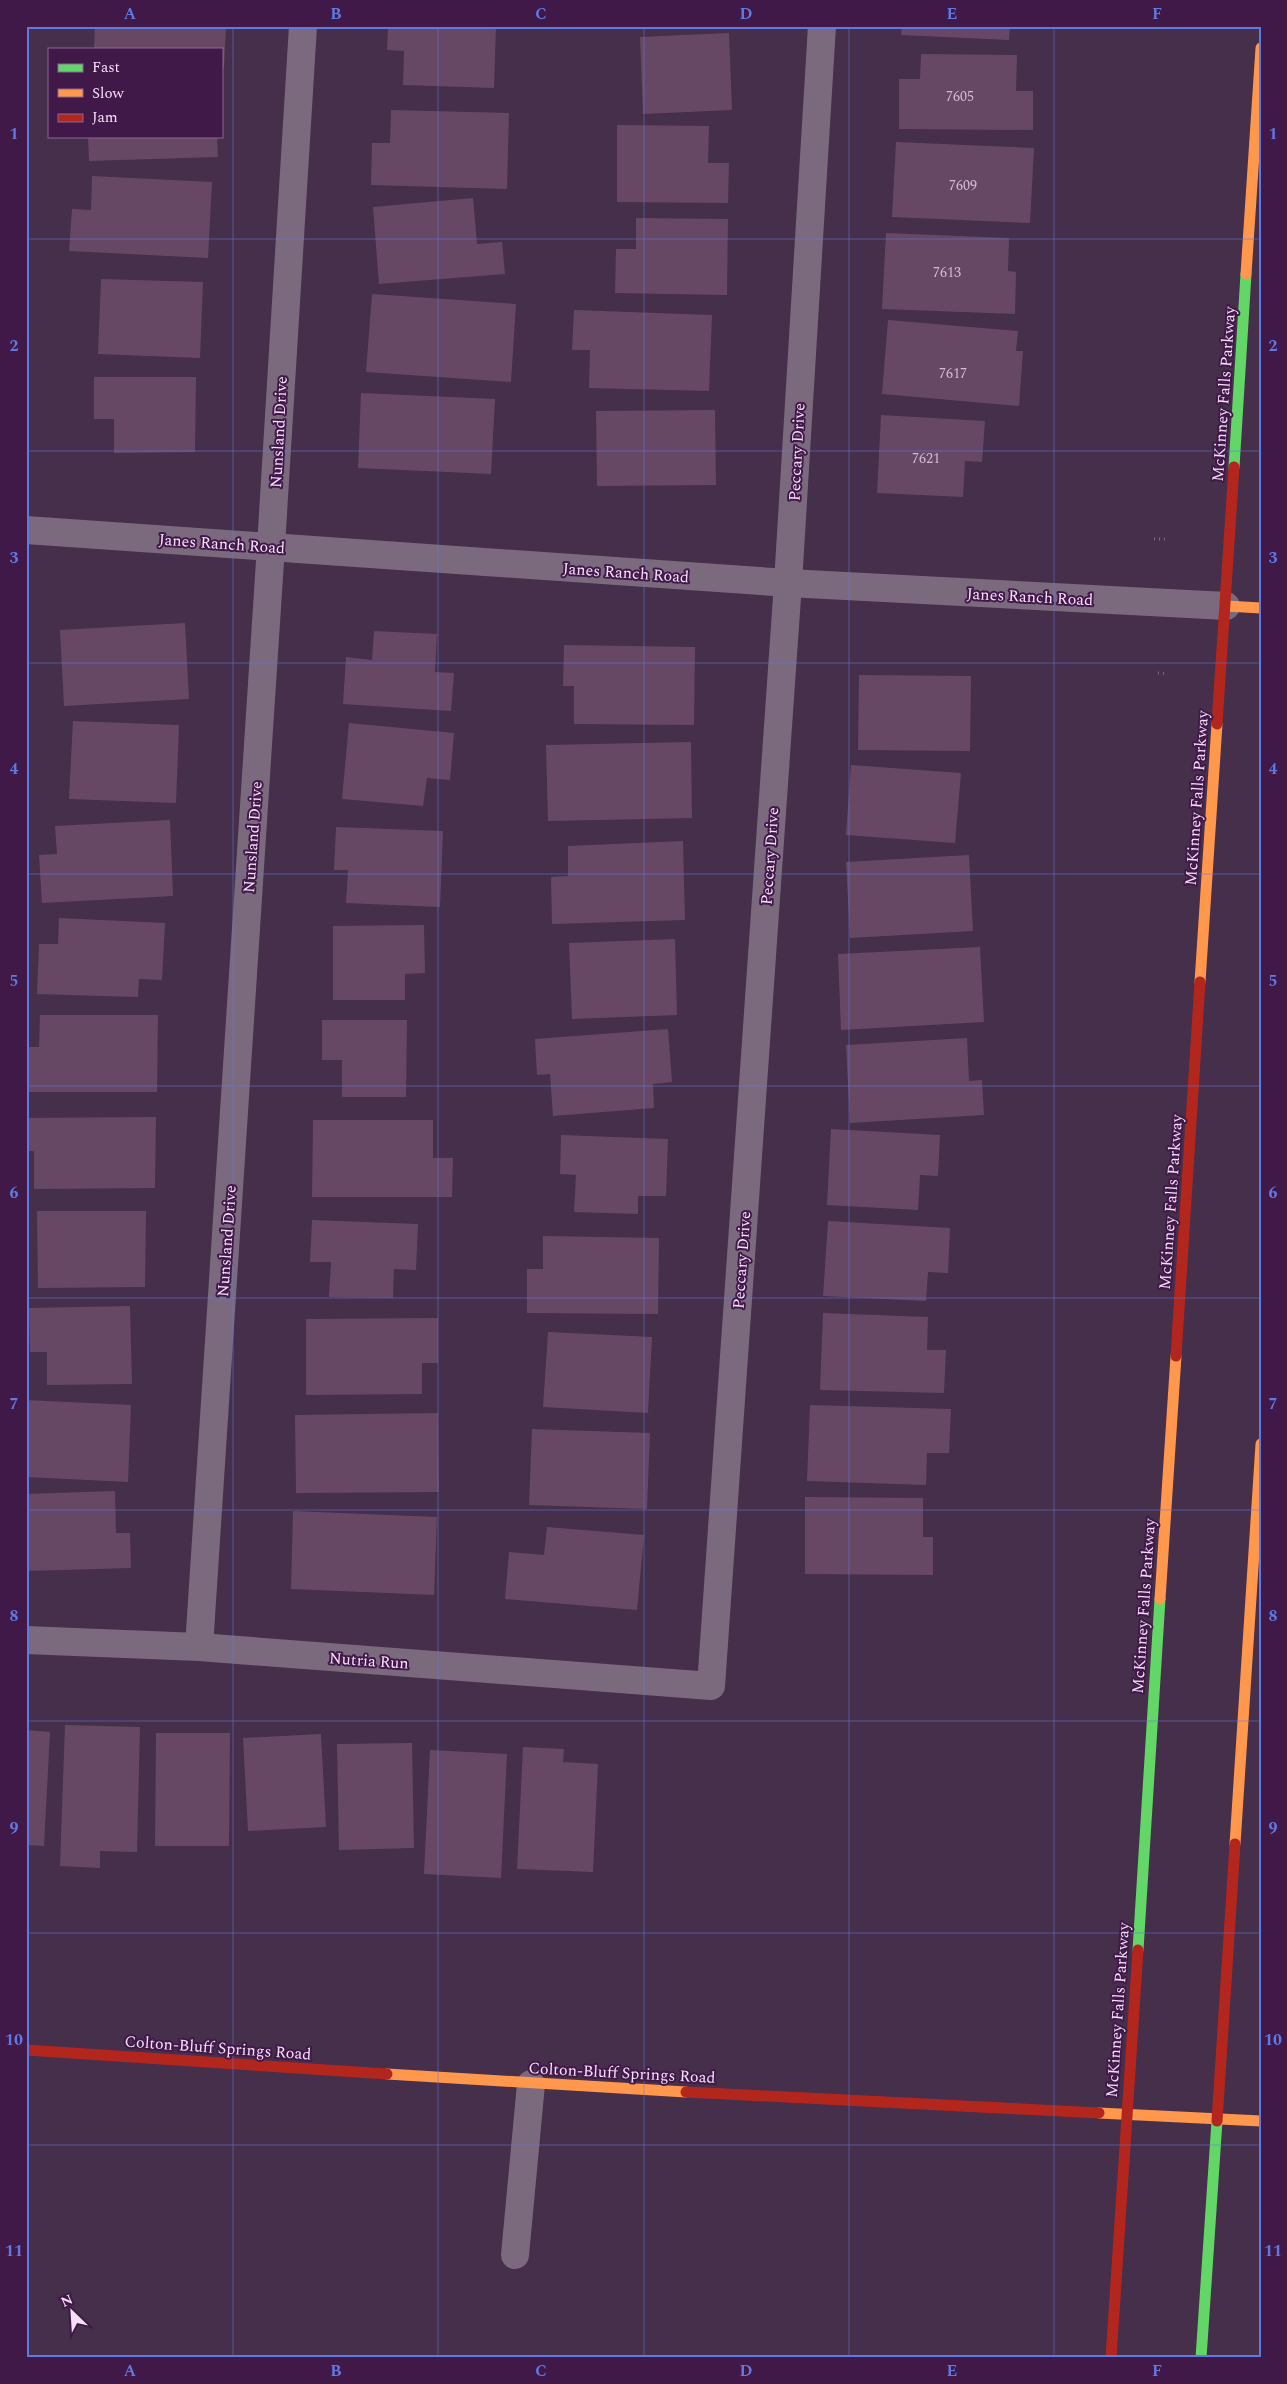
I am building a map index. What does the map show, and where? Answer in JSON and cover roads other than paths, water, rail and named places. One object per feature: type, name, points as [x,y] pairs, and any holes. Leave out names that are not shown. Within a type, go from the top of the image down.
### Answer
[{"type":"main road","name":"McKinney Falls Parkway","points":[[1110,2358],[1261,48]]},
{"type":"main road","points":[[1226,606],[1261,608]]},
{"type":"main road","points":[[1201,2358],[1261,1444]]},
{"type":"main road","name":"Colton-Bluff Springs Road","points":[[26,2050],[531,2084],[1261,2122]]},
{"type":"street","name":"Nunsland Drive","points":[[199,1647],[272,546],[303,26]]},
{"type":"street","name":"Peccary Drive","points":[[711,1686],[788,583],[822,26]]},
{"type":"street","name":"Janes Ranch Road","points":[[26,530],[788,583],[1226,606]]},
{"type":"street","name":"Nutria Run","points":[[26,1640],[199,1647],[711,1686]]},
{"type":"street","points":[[515,2255],[531,2084]]}]
